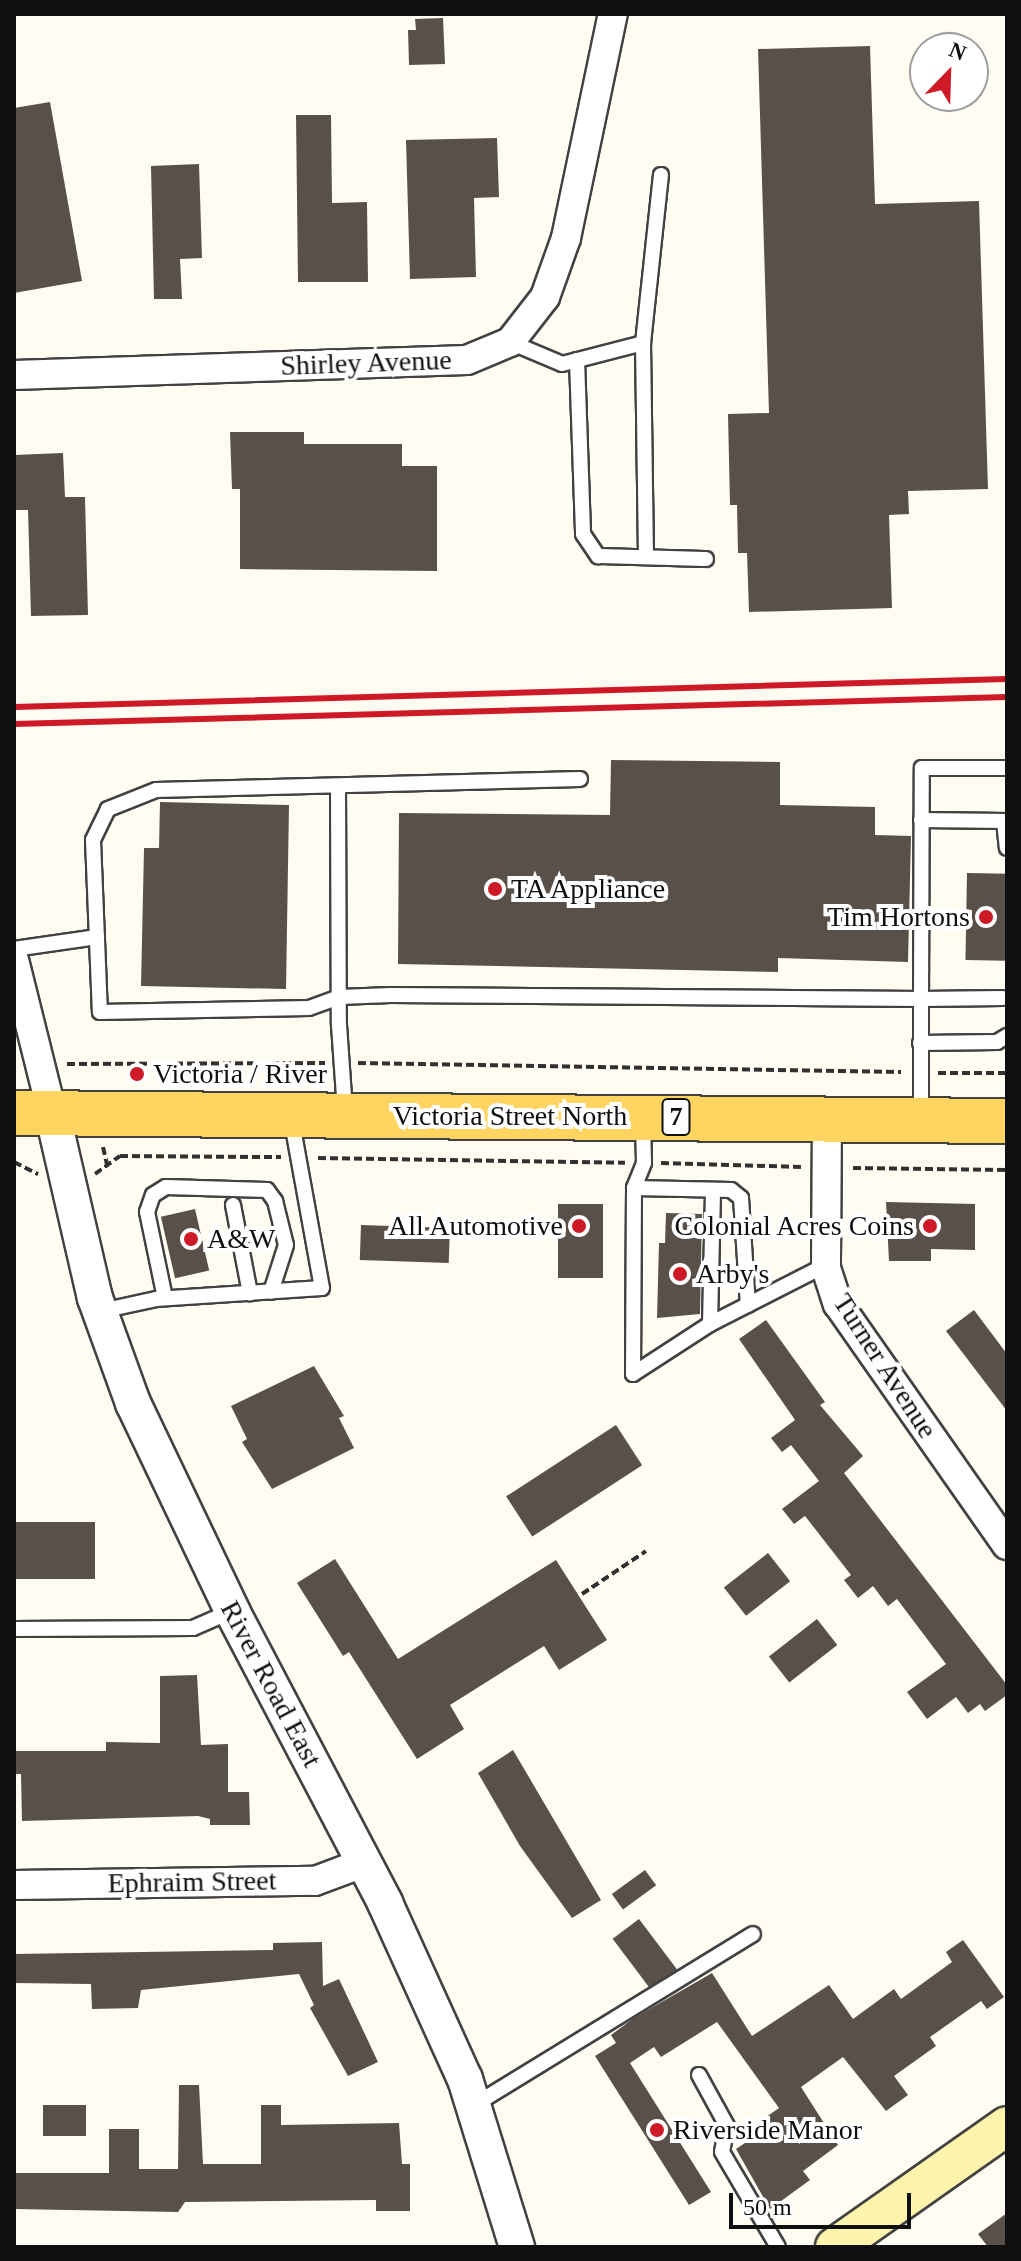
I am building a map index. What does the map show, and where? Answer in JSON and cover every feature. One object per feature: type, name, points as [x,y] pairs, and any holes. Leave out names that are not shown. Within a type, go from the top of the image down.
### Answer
[{"type":"main road","name":"Victoria Street North","points":[[33,1112],[1007,1121]]},
{"type":"main road","points":[[835,2247],[1007,2126]]},
{"type":"street","name":"Shirley Avenue","points":[[14,375],[467,360],[510,342],[545,297],[566,238],[613,14]]},
{"type":"street","points":[[14,960],[33,1112]]},
{"type":"street","name":"River Road East","points":[[33,1112],[133,1403],[232,1611],[366,1862],[474,2105],[517,2247]]},
{"type":"street","name":"Turner Avenue","points":[[827,1118],[826,1265],[838,1304],[1007,1545]]},
{"type":"street","name":"Ephraim Street","points":[[14,1885],[315,1881],[366,1862]]},
{"type":"lane","points":[[646,557],[643,343],[661,175]]},
{"type":"lane","points":[[510,342],[562,364],[643,343]]},
{"type":"lane","points":[[577,360],[583,534],[598,556],[706,559]]},
{"type":"lane","points":[[921,1119],[922,768],[1007,768]]},
{"type":"lane","points":[[580,779],[156,790],[108,809],[93,840],[100,1012],[309,1008],[339,997],[1003,998]]},
{"type":"lane","points":[[338,786],[339,997],[345,1114]]},
{"type":"lane","points":[[921,820],[1006,821],[1007,848]]},
{"type":"lane","points":[[14,949],[97,937]]},
{"type":"lane","points":[[920,1043],[997,1042],[1007,1036]]},
{"type":"lane","points":[[100,1312],[165,1298],[322,1288],[290,1114]]},
{"type":"lane","points":[[643,1117],[644,1163],[634,1188],[633,1374],[710,1324],[826,1265]]},
{"type":"lane","points":[[165,1298],[147,1212],[153,1195],[166,1187],[267,1190],[275,1201],[286,1245],[271,1292]]},
{"type":"lane","points":[[634,1188],[731,1190],[741,1198],[748,1305]]},
{"type":"lane","points":[[710,1324],[713,1191]]},
{"type":"lane","points":[[233,1205],[250,1293]]},
{"type":"lane","points":[[14,1629],[193,1628],[232,1611]]},
{"type":"lane","points":[[474,2105],[753,1934]]},
{"type":"lane","points":[[699,2075],[727,2126],[722,2152],[778,2247]]},
{"type":"path","points":[[55,1058],[72,1067],[75,1073]]},
{"type":"path","name":"Victoria Street North","points":[[72,1067],[233,1060],[1007,1073]]},
{"type":"path","points":[[106,1155],[107,1165]]},
{"type":"path","name":"Victoria Street North","points":[[95,1174],[120,1156],[798,1167]]},
{"type":"path","points":[[14,1162],[33,1174]]},
{"type":"path","points":[[844,1168],[1007,1170]]},
{"type":"path","points":[[582,1594],[646,1551]]},
{"type":"building","points":[[443,18],[445,64],[409,65],[408,30],[416,30],[415,19]]},
{"type":"building","points":[[870,46],[875,204],[979,201],[988,489],[908,491],[909,514],[889,515],[892,608],[749,612],[747,553],[738,553],[737,505],[730,505],[728,414],[769,413],[758,49]]},
{"type":"building","points":[[50,102],[82,281],[14,293],[14,108]]},
{"type":"building","points":[[296,115],[331,115],[332,203],[367,202],[368,282],[298,282]]},
{"type":"building","points":[[497,138],[499,197],[474,198],[476,277],[410,279],[406,140]]},
{"type":"building","points":[[199,164],[202,258],[180,259],[182,299],[154,299],[151,166]]},
{"type":"building","points":[[230,432],[304,432],[304,444],[402,444],[402,466],[437,466],[437,571],[240,569],[240,489],[232,489]]},
{"type":"building","points":[[63,453],[65,497],[85,497],[88,615],[31,616],[28,510],[14,510],[14,455]]},
{"type":"building","points":[[611,760],[780,762],[780,805],[875,807],[875,835],[911,836],[908,962],[778,958],[778,972],[398,964],[399,813],[610,815]]},
{"type":"building","points":[[160,802],[289,805],[286,989],[141,986],[144,848],[159,848]]},
{"type":"building","name":"Tim Hortons","points":[[967,873],[1007,874],[1005,961],[965,960]]},
{"type":"building","name":"Colonial Acres Coins","points":[[886,1202],[975,1204],[975,1250],[931,1249],[931,1261],[889,1261]]},
{"type":"building","points":[[558,1204],[603,1204],[603,1278],[558,1278]]},
{"type":"building","points":[[195,1209],[209,1270],[175,1278],[161,1217]]},
{"type":"building","points":[[666,1213],[702,1214],[700,1314],[657,1318],[659,1243],[665,1243]]},
{"type":"building","points":[[361,1225],[450,1228],[449,1263],[360,1260]]},
{"type":"building","points":[[974,1310],[1007,1354],[1007,1411],[946,1331]]},
{"type":"building","points":[[766,1320],[825,1402],[820,1405],[863,1456],[844,1473],[1007,1685],[1007,1695],[985,1711],[980,1704],[968,1713],[956,1697],[927,1719],[907,1692],[946,1664],[897,1599],[888,1606],[873,1586],[858,1598],[844,1580],[851,1575],[805,1516],[794,1524],[782,1509],[819,1481],[791,1445],[782,1452],[771,1438],[795,1420],[739,1339]]},
{"type":"building","points":[[314,1366],[344,1416],[339,1418],[354,1448],[272,1489],[242,1442],[247,1439],[231,1406]]},
{"type":"building","points":[[616,1425],[642,1465],[532,1537],[506,1496]]},
{"type":"building","points":[[14,1522],[95,1522],[95,1579],[14,1579]]},
{"type":"building","points":[[768,1553],[790,1581],[746,1616],[724,1587]]},
{"type":"building","points":[[335,1559],[398,1659],[556,1560],[607,1640],[559,1670],[544,1646],[450,1705],[464,1729],[417,1759],[349,1652],[343,1656],[297,1583]]},
{"type":"building","points":[[817,1619],[837,1645],[789,1683],[769,1657]]},
{"type":"building","points":[[197,1675],[201,1745],[228,1744],[228,1792],[249,1792],[250,1825],[210,1825],[210,1819],[198,1816],[22,1821],[21,1774],[14,1774],[14,1751],[106,1751],[106,1742],[160,1743],[160,1676]]},
{"type":"building","points":[[513,1750],[601,1900],[572,1918],[520,1846],[478,1773]]},
{"type":"building","points":[[645,1870],[656,1885],[623,1909],[612,1894]]},
{"type":"building","points":[[639,1919],[677,1969],[651,1989],[613,1939]]},
{"type":"building","points":[[963,1940],[1004,1997],[987,2009],[981,2001],[930,2037],[936,2046],[894,2076],[908,2095],[886,2111],[843,2057],[801,2087],[838,2145],[803,2171],[810,2180],[770,2209],[736,2149],[748,2141],[742,2134],[779,2108],[717,2022],[661,2057],[654,2047],[630,2063],[711,2192],[689,2205],[595,2056],[616,2043],[611,2035],[634,2018],[712,1973],[752,2036],[829,1985],[853,2019],[894,1989],[901,1999],[952,1962],[946,1952]]},
{"type":"building","points":[[322,1942],[323,1986],[339,1979],[378,2062],[348,2076],[310,2008],[314,2005],[299,1974],[141,1990],[138,2008],[92,2009],[91,1984],[14,1983],[14,1954],[273,1950],[273,1943]]},
{"type":"building","points":[[179,2085],[199,2085],[203,2164],[261,2164],[261,2105],[281,2105],[281,2125],[399,2123],[402,2164],[410,2164],[410,2211],[376,2211],[376,2200],[185,2202],[178,2212],[14,2209],[14,2173],[109,2173],[109,2129],[139,2129],[139,2169],[178,2169]]},
{"type":"building","points":[[43,2105],[86,2105],[86,2136],[43,2136]]},
{"type":"building","points":[[1007,2213],[1007,2247],[988,2247],[978,2234]]},
{"type":"railway","points":[[14,707],[1007,679]]},
{"type":"railway","points":[[14,724],[1007,697]]},
{"type":"place","name":"TA Appliance","points":[[495,889]]},
{"type":"place","name":"Tim Hortons","points":[[986,917]]},
{"type":"place","name":"Victoria / River","points":[[137,1074]]},
{"type":"place","name":"All Automotive","points":[[579,1226]]},
{"type":"place","name":"Colonial Acres Coins","points":[[930,1226]]},
{"type":"place","name":"A&W","points":[[191,1239]]},
{"type":"place","name":"Arby's","points":[[680,1274]]},
{"type":"place","name":"Riverside Manor","points":[[657,2130]]}]
